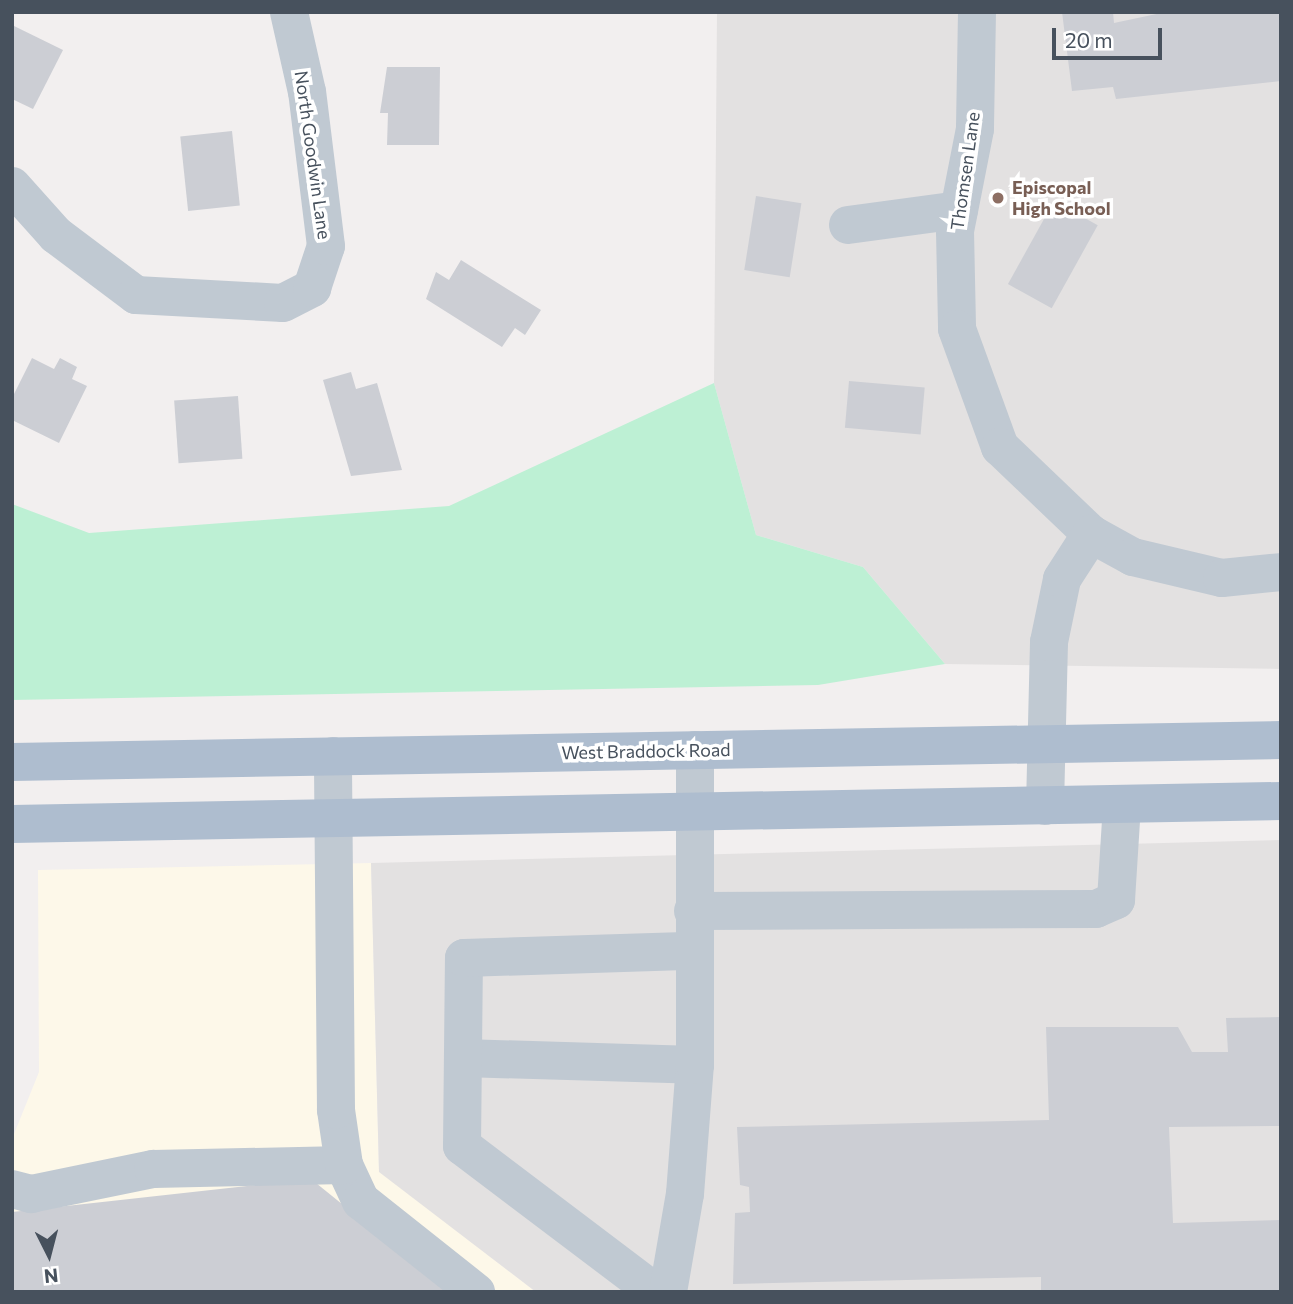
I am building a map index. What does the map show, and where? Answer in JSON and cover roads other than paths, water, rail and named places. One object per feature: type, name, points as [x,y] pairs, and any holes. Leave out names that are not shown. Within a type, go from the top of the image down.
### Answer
[{"type":"main road","name":"West Braddock Road","points":[[12,762],[1281,740]]},
{"type":"main road","points":[[12,824],[695,810],[1281,802]]},
{"type":"street","name":"North Goodwin Lane","points":[[12,186],[56,235],[135,295],[283,303],[312,288],[326,246],[307,92],[289,12]]},
{"type":"street","name":"Thomsen Lane","points":[[977,12],[975,130],[959,210],[957,329],[1000,447],[1091,534],[1133,558],[1222,578],[1281,572]]},
{"type":"street","points":[[848,225],[959,210]]},
{"type":"street","points":[[1045,806],[1049,642],[1062,579],[1091,534]]},
{"type":"street","points":[[668,1292],[685,1194],[695,1065],[695,750]]},
{"type":"street","points":[[333,756],[337,1110],[344,1166],[361,1201],[476,1292]]},
{"type":"street","points":[[693,911],[1096,909],[1116,900],[1122,804]]},
{"type":"street","points":[[654,1292],[462,1146],[464,958],[693,951]]},
{"type":"street","points":[[463,1058],[695,1065]]},
{"type":"street","points":[[12,1189],[31,1194],[153,1169],[344,1166]]},
{"type":"place","name":"Episcopal High School","points":[[998,198]]}]
